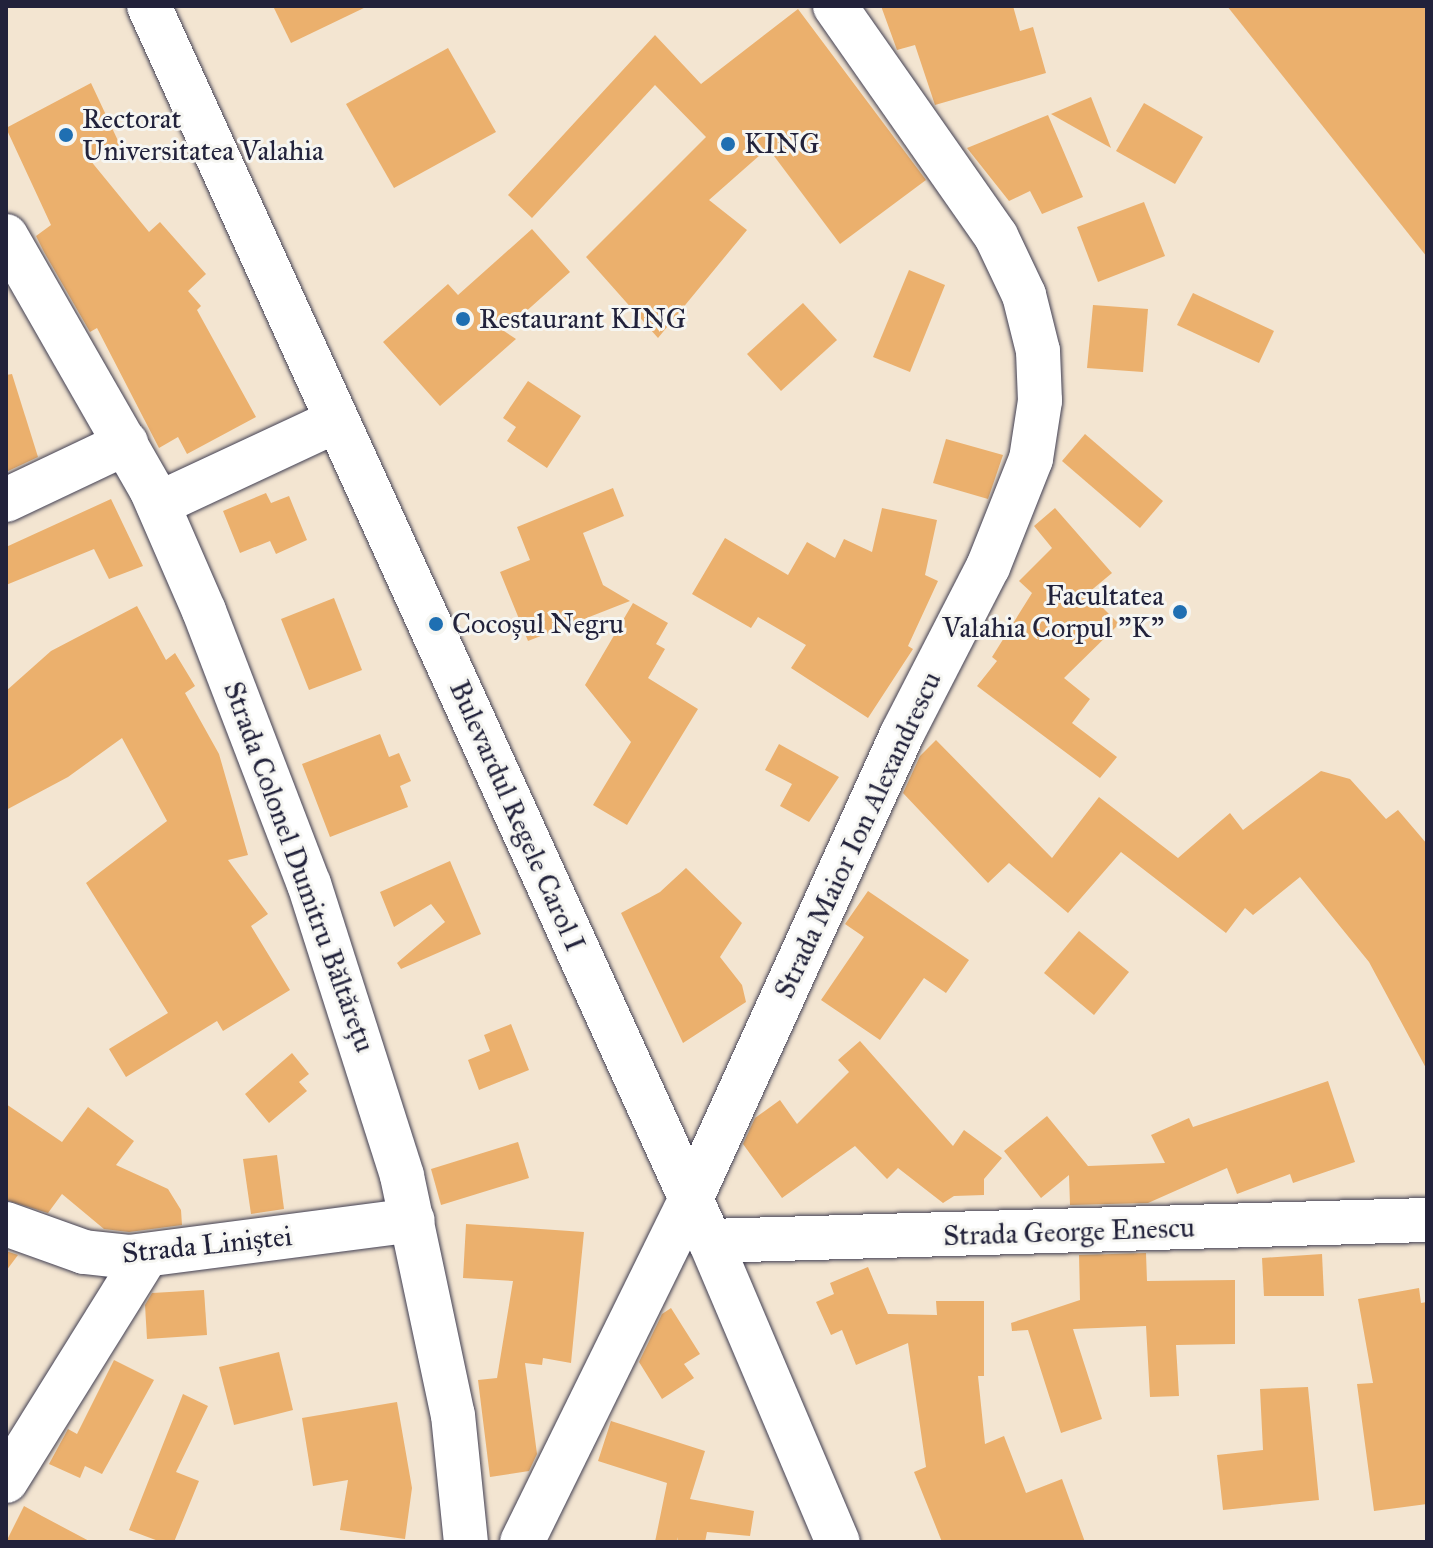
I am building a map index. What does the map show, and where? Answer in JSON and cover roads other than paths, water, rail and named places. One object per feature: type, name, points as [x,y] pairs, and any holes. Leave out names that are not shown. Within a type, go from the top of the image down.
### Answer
[{"type":"main road","name":"Bulevardul Regele Carol I","points":[[149,6],[710,1241],[838,1542]]},
{"type":"main road","name":"Strada Maior Ion Alexandrescu","points":[[522,1542],[691,1199],[902,734],[988,567],[1031,459],[1040,401],[1038,351],[1024,295],[996,236],[835,6]]},
{"type":"main road","name":"Strada Colonel Dumitru Băltărețu","points":[[6,236],[158,504],[204,611],[309,884],[378,1089],[413,1220],[453,1415],[466,1542]]},
{"type":"main road","points":[[158,504],[336,421]]},
{"type":"main road","points":[[6,500],[126,443]]},
{"type":"main road","name":"Strada Liniștei","points":[[6,1224],[84,1252],[146,1256],[413,1220]]},
{"type":"main road","name":"Strada George Enescu","points":[[710,1241],[1427,1220]]},
{"type":"main road","points":[[6,1481],[146,1256]]},
{"type":"place","name":"Rectorat Universitatea Valahia","points":[[66,135]]},
{"type":"place","name":"KING","points":[[728,144]]},
{"type":"place","name":"Restaurant KING","points":[[463,319]]},
{"type":"place","name":"Facultatea Valahia Corpul \"K\"","points":[[1180,612]]},
{"type":"place","name":"Cocoșul Negru","points":[[436,624]]}]
